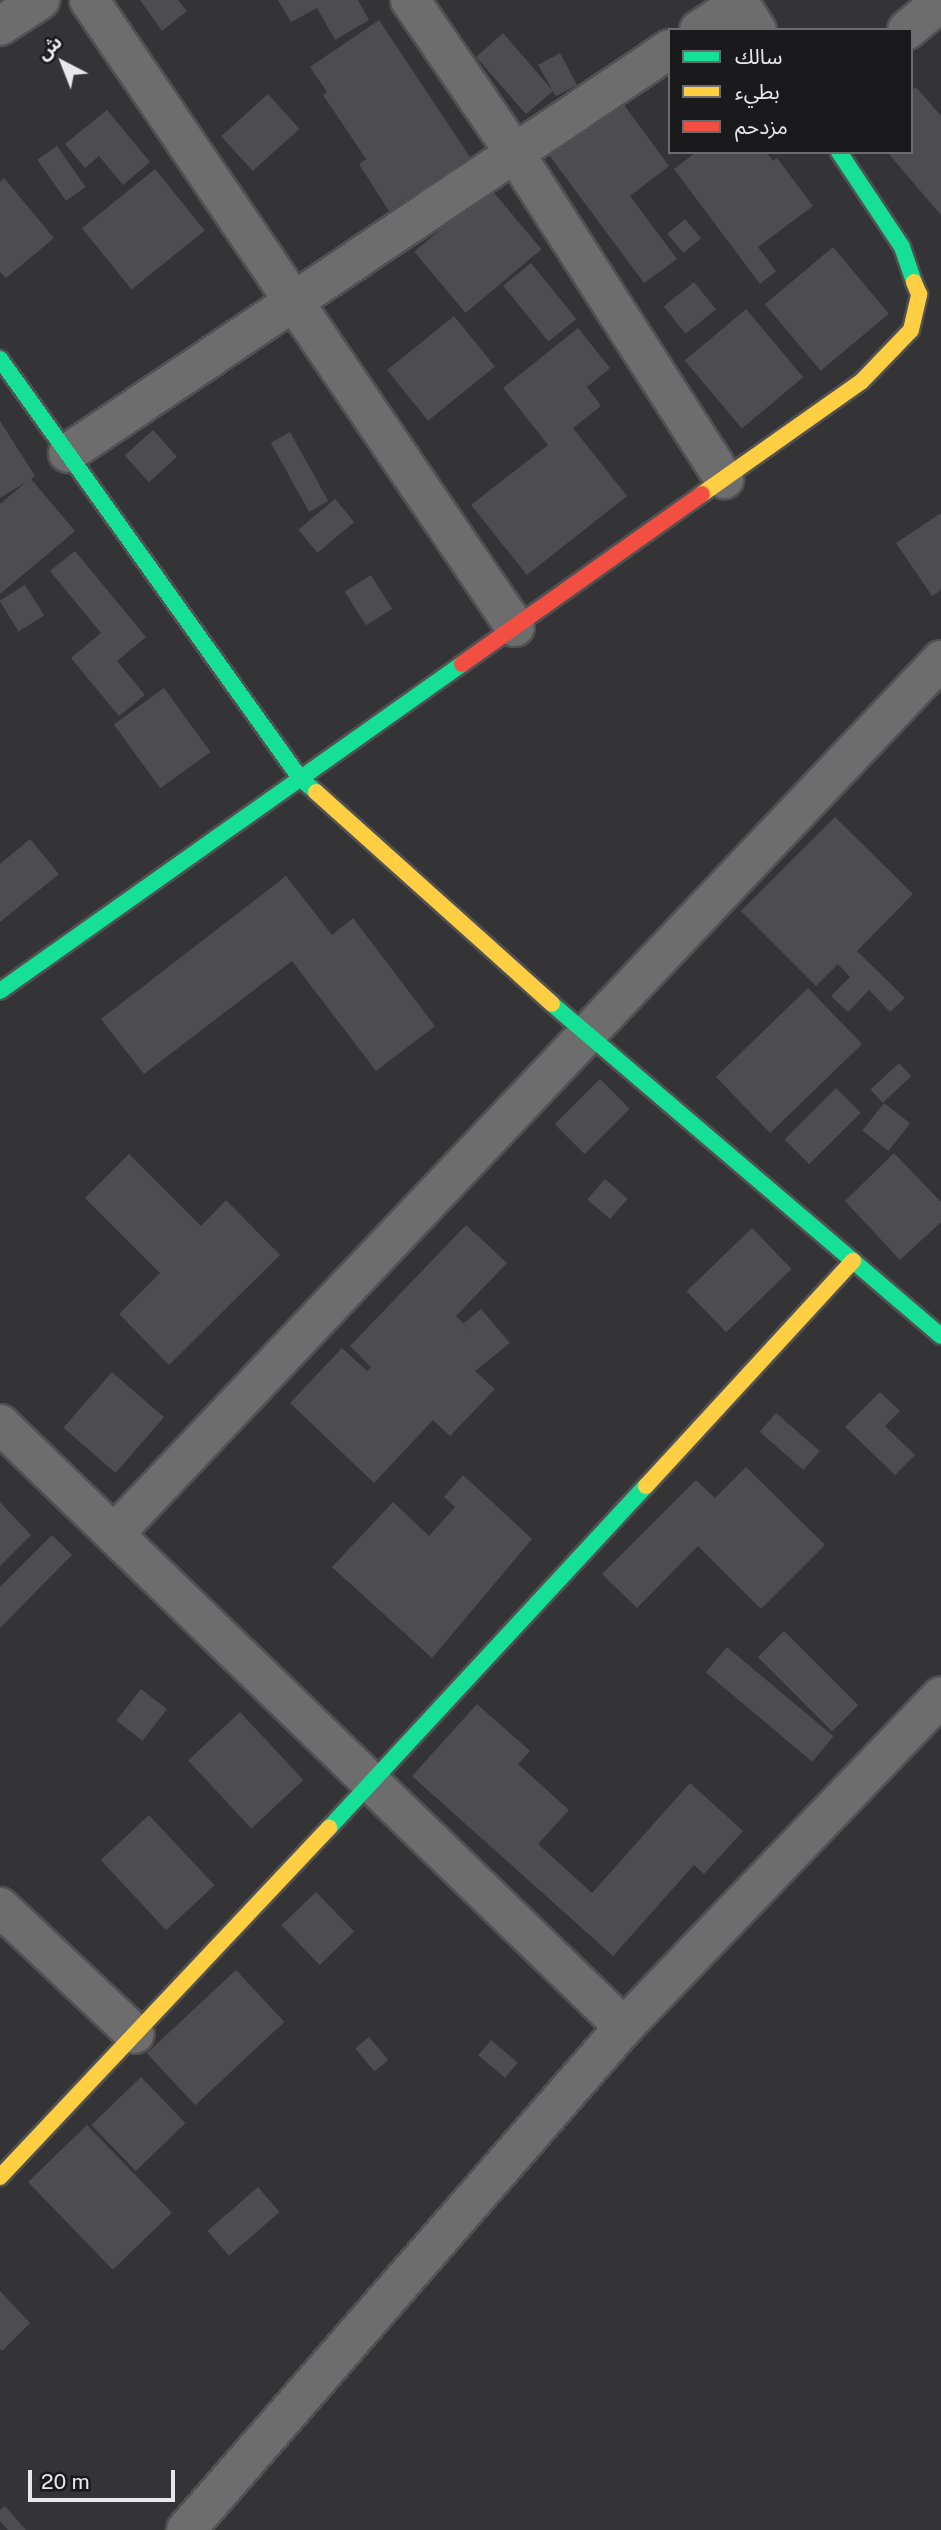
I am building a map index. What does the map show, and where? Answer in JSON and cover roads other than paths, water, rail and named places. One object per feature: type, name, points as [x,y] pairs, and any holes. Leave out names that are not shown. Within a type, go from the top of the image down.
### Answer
[{"type":"street","points":[[0,26],[40,0]]},
{"type":"street","points":[[89,0],[515,626]]},
{"type":"street","points":[[410,0],[514,152],[724,479]]},
{"type":"street","points":[[909,28],[941,2]]},
{"type":"street","points":[[704,28],[745,11]]},
{"type":"street","points":[[68,453],[668,50]]},
{"type":"street","points":[[0,990],[861,382],[911,330],[919,294],[902,247],[840,154]]},
{"type":"street","points":[[0,359],[300,778],[588,1035],[941,1336]]},
{"type":"street","points":[[115,1533],[941,660]]},
{"type":"street","points":[[0,2177],[372,1783],[853,1261]]},
{"type":"street","points":[[0,1424],[625,2027]]},
{"type":"street","points":[[186,2530],[625,2027],[941,1697]]},
{"type":"street","points":[[0,1907],[135,2034]]}]
